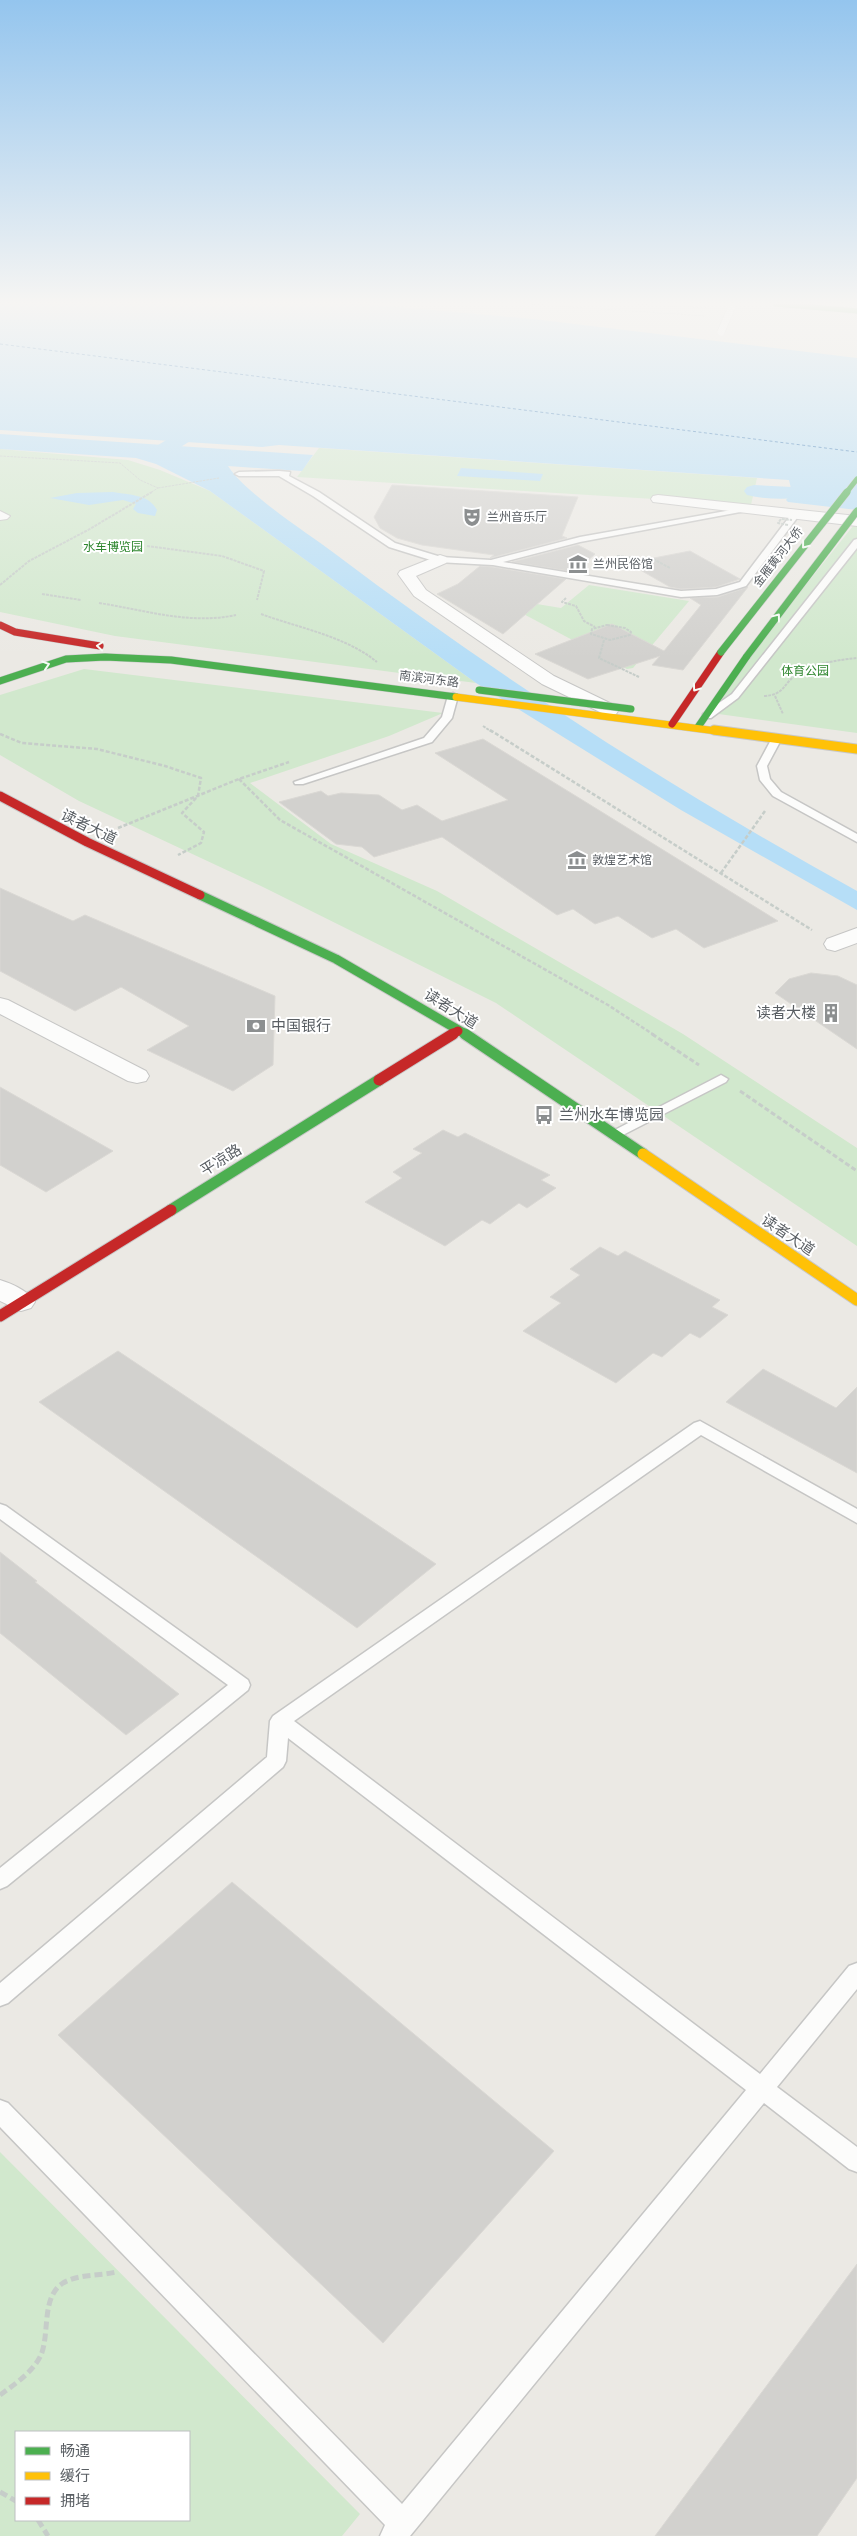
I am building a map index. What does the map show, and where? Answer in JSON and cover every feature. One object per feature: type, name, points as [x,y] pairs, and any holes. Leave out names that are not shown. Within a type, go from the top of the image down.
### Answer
[{"type":"main road","name":"金雁黄河大侨","points":[[674,720],[721,652],[857,479]]},
{"type":"main road","points":[[700,723],[747,656],[857,512]]},
{"type":"main road","name":"南滨河东路","points":[[0,625],[15,632],[87,644],[179,652],[674,720],[857,739]]},
{"type":"main road","name":"南滨河东路","points":[[0,680],[66,659],[132,657],[171,660],[452,701],[476,694]]},
{"type":"main road","name":"南滨河东路","points":[[700,723],[777,738],[857,749]]},
{"type":"main road","name":"读者大道","points":[[0,796],[85,842],[246,915],[355,969],[458,1030],[857,1300]]},
{"type":"main road","name":"平凉路","points":[[7,1302],[458,1030]]},
{"type":"street","points":[[658,499],[749,507],[857,521]]},
{"type":"street","points":[[440,560],[406,574],[420,593],[548,680],[628,714]]},
{"type":"street","points":[[0,1005],[136,1076]]},
{"type":"lane","points":[[239,474],[279,473],[299,475]]},
{"type":"lane","points":[[279,473],[316,494],[392,545],[440,560],[491,563],[681,594],[700,594],[732,589],[743,584],[794,518]]},
{"type":"lane","points":[[491,563],[580,540],[749,507],[794,518],[857,526]]},
{"type":"lane","points":[[700,723],[735,696],[857,542]]},
{"type":"lane","points":[[299,782],[428,740],[447,718],[452,701]]},
{"type":"lane","points":[[777,738],[762,766],[765,780],[777,794],[857,839]]},
{"type":"lane","points":[[614,1134],[721,1079]]},
{"type":"lane","points":[[0,1996],[276,1761],[280,1721],[700,1427],[857,1517]]},
{"type":"lane","points":[[0,1510],[241,1685],[0,1880]]},
{"type":"lane","points":[[280,1721],[857,2161]]},
{"type":"lane","points":[[0,2112],[148,2262],[398,2530],[857,1973]]},
{"type":"path","points":[[0,456],[120,463],[140,480],[158,488]]},
{"type":"path","points":[[0,585],[29,561],[88,530],[158,488],[239,474]]},
{"type":"path","points":[[580,540],[605,555],[655,560],[670,568]]},
{"type":"path","points":[[147,546],[251,564],[264,571],[257,600]]},
{"type":"path","points":[[586,578],[562,602],[576,606],[584,621],[595,627],[620,626],[630,632],[628,637],[623,639],[604,640],[591,634],[592,629],[595,627]]},
{"type":"path","points":[[42,594],[81,600]]},
{"type":"path","points":[[99,603],[195,620],[222,620],[236,615]]},
{"type":"path","points":[[261,614],[372,656],[382,667],[382,679]]},
{"type":"path","points":[[604,640],[599,658],[639,677]]},
{"type":"path","points":[[759,696],[775,696],[785,690],[798,673],[822,664],[857,658]]},
{"type":"path","points":[[452,701],[721,873],[848,938]]},
{"type":"path","points":[[0,734],[22,743],[97,749],[166,766],[201,778],[198,796],[182,814],[204,832],[201,843],[149,871]]},
{"type":"path","points":[[85,842],[239,779],[295,760]]},
{"type":"path","points":[[239,779],[280,820],[608,1005],[857,1171]]},
{"type":"path","points":[[721,873],[768,807]]},
{"type":"path","points":[[0,2395],[24,2376],[40,2356],[48,2332],[50,2297],[63,2283],[105,2276],[148,2262]]},
{"type":"path","points":[[0,2492],[15,2500]]},
{"type":"path","points":[[39,2521],[48,2536]]},
{"type":"green space","points":[[319,448],[757,478],[751,505],[297,477]]},
{"type":"green space","name":"水车博览园","points":[[0,449],[128,460],[160,470],[210,491],[476,683],[115,636],[0,612]]},
{"type":"green space","name":"体育公园","points":[[857,521],[857,733],[704,712]]},
{"type":"green space","points":[[589,585],[689,601],[633,668],[627,669],[503,603],[506,599],[561,608]]},
{"type":"green space","points":[[84,669],[443,713],[389,736],[250,783],[331,844],[437,891],[683,1034],[857,1148],[857,1246],[496,1003],[263,887],[79,801],[0,755],[0,695]]},
{"type":"green space","points":[[0,2152],[360,2514],[342,2536],[0,2536]]},
{"type":"water","points":[[0,422],[857,422],[857,510],[788,502],[786,500],[792,493],[789,480],[279,445],[262,447],[0,430]]},
{"type":"water","points":[[0,434],[313,455],[302,471],[228,466],[236,477],[277,512],[459,644],[524,688],[655,773],[857,891],[857,910],[681,810],[476,683],[210,491],[156,464],[136,458],[0,449]]},
{"type":"water","points":[[461,468],[543,474],[540,481],[457,476]]},
{"type":"water","points":[[113,492],[144,498],[157,510],[155,516],[138,513],[133,509],[136,504],[123,500],[89,505],[50,498],[77,493]]},
{"type":"building","name":"兰州音乐厅","points":[[392,485],[578,497],[562,536],[567,538],[490,558],[494,555],[422,545],[397,538],[380,528],[374,517]]},
{"type":"building","points":[[578,545],[595,554],[575,572],[512,562]]},
{"type":"building","points":[[690,551],[740,579],[716,587],[681,589],[670,587],[628,563]]},
{"type":"building","points":[[480,566],[566,579],[503,634],[437,594],[458,584]]},
{"type":"building","points":[[748,587],[683,670],[652,665],[660,656],[588,679],[535,654],[612,624],[664,651],[701,605],[690,598],[718,597]]},
{"type":"building","name":"敦煌艺术馆","points":[[483,739],[778,921],[704,948],[676,929],[652,938],[618,916],[595,924],[573,909],[557,915],[442,837],[374,857],[362,847],[336,844],[279,802],[321,791],[328,796],[341,793],[379,795],[402,810],[417,805],[442,821],[508,800],[435,753]]},
{"type":"building","points":[[0,888],[73,921],[85,915],[275,996],[273,1065],[233,1091],[147,1050],[189,1026],[121,987],[75,1011],[0,971]]},
{"type":"building","name":"读者大楼","points":[[811,973],[838,976],[857,985],[857,1049],[775,993],[789,979]]},
{"type":"building","points":[[0,1087],[113,1151],[46,1192],[0,1165]]},
{"type":"building","points":[[443,1130],[458,1137],[465,1133],[550,1175],[541,1180],[556,1188],[527,1208],[519,1203],[490,1224],[482,1220],[445,1246],[365,1202],[402,1178],[393,1172],[422,1153],[413,1149]]},
{"type":"building","points":[[600,1247],[618,1256],[625,1251],[720,1300],[712,1307],[728,1315],[700,1338],[690,1333],[662,1357],[653,1353],[616,1383],[523,1331],[561,1303],[550,1297],[580,1275],[570,1269]]},
{"type":"building","points":[[118,1351],[436,1564],[357,1628],[39,1402]]},
{"type":"building","points":[[763,1369],[836,1408],[857,1387],[857,1473],[726,1402]]},
{"type":"building","points":[[0,1552],[37,1581],[35,1582],[179,1694],[126,1735],[0,1633]]},
{"type":"building","points":[[232,1882],[554,2151],[383,2343],[58,2035]]},
{"type":"building","points":[[857,2264],[857,2478],[817,2536],[655,2536]]},
{"type":"waterway","points":[[191,469],[157,454],[208,422]]},
{"type":"waterway","points":[[754,491],[792,493],[844,485]]},
{"type":"ferry route","points":[[622,422],[857,452]]},
{"type":"traffic: fast","points":[[721,652],[857,479]]},
{"type":"traffic: fast","points":[[747,656],[857,511]]},
{"type":"traffic: fast","points":[[698,727],[747,656]]},
{"type":"traffic: fast","points":[[0,681],[66,659],[105,657],[171,660],[456,697]]},
{"type":"traffic: fast","points":[[479,690],[631,709]]},
{"type":"traffic: fast","points":[[200,895],[314,948],[414,1003],[513,1066],[643,1154]]},
{"type":"traffic: fast","points":[[171,1210],[379,1080]]},
{"type":"traffic: slow","points":[[456,697],[857,749]]},
{"type":"traffic: slow","points":[[643,1154],[857,1300]]},
{"type":"traffic: jam","points":[[0,625],[15,632],[100,646]]},
{"type":"traffic: jam","points":[[672,724],[721,652]]},
{"type":"traffic: jam","points":[[0,796],[87,842],[200,895]]},
{"type":"traffic: jam","points":[[379,1080],[458,1031]]},
{"type":"traffic: jam","points":[[0,1316],[171,1210]]},
{"type":"place","name":"兰州音乐厅","points":[[472,517]]},
{"type":"place","name":"兰州民俗馆","points":[[578,564]]},
{"type":"place","name":"敦煌艺术馆","points":[[577,860]]},
{"type":"place","name":"读者大楼","points":[[831,1013]]},
{"type":"place","name":"中国银行","points":[[256,1026]]},
{"type":"place","name":"兰州水车博览园","points":[[544,1115]]}]
